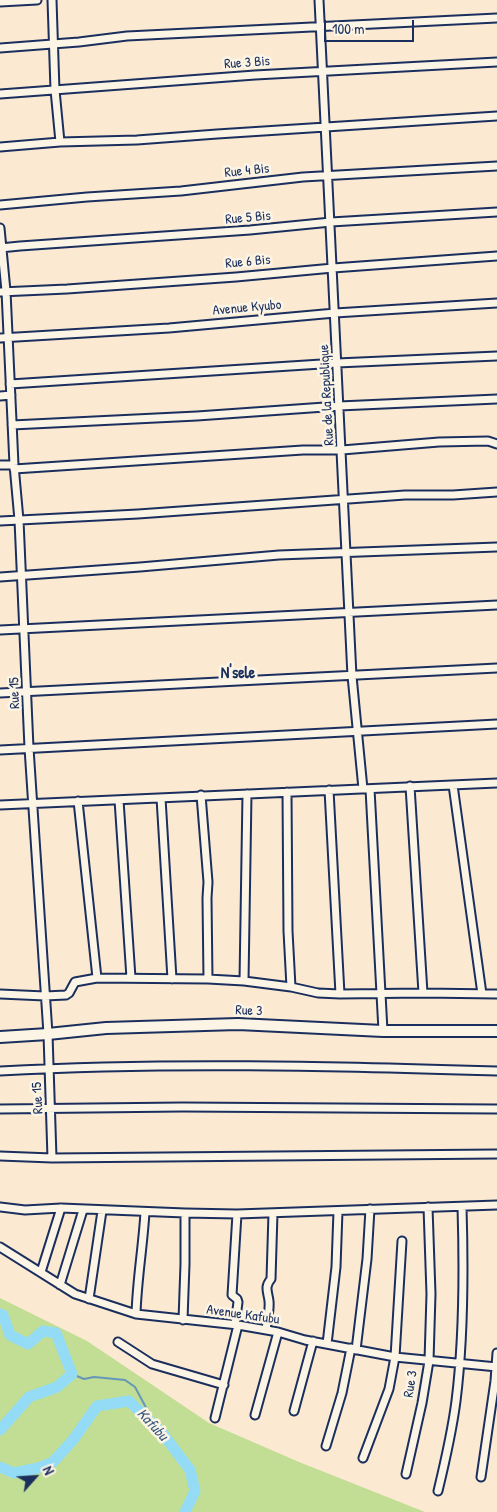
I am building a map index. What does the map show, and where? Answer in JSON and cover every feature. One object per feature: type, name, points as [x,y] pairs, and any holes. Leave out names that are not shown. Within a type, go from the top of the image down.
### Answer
[{"type":"street","points":[[0,2],[37,0]]},
{"type":"street","points":[[52,0],[55,90],[60,142]]},
{"type":"street","name":"Rue de la Republique","points":[[320,0],[352,676],[366,789],[384,1031]]},
{"type":"street","points":[[0,48],[127,36],[497,18]]},
{"type":"street","name":"Rue 3 Bis","points":[[0,94],[161,81],[497,62]]},
{"type":"street","points":[[0,146],[137,140],[497,116]]},
{"type":"street","name":"Rue 4 Bis","points":[[0,205],[181,191],[328,175],[497,166]]},
{"type":"street","name":"Rue 5 Bis","points":[[1,248],[250,230],[331,222],[497,212]]},
{"type":"street","name":"Rue 15","points":[[0,228],[4,338],[11,395],[14,467],[19,520],[29,748],[48,1034],[52,1158]]},
{"type":"street","name":"Rue 6 Bis","points":[[3,291],[67,289],[497,256]]},
{"type":"street","name":"Avenue Kyubo","points":[[4,338],[169,328],[335,313],[497,303]]},
{"type":"street","points":[[10,384],[337,363],[497,356]]},
{"type":"street","points":[[0,396],[11,395]]},
{"type":"street","points":[[12,425],[497,399]]},
{"type":"street","points":[[0,465],[14,467],[261,454],[303,450],[342,450],[439,442],[488,441],[497,444]]},
{"type":"street","points":[[0,521],[138,514],[405,495],[453,495],[497,492]]},
{"type":"street","points":[[0,576],[21,576],[279,555],[497,547]]},
{"type":"street","points":[[0,630],[497,605]]},
{"type":"street","points":[[0,693],[497,668]]},
{"type":"street","points":[[0,750],[497,724]]},
{"type":"street","points":[[0,805],[497,783]]},
{"type":"street","points":[[453,785],[482,994]]},
{"type":"street","points":[[410,786],[423,993]]},
{"type":"street","points":[[329,790],[340,994]]},
{"type":"street","points":[[287,792],[288,931],[291,987]]},
{"type":"street","points":[[244,981],[247,794]]},
{"type":"street","points":[[201,795],[208,882],[208,979]]},
{"type":"street","points":[[161,798],[172,979]]},
{"type":"street","points":[[119,800],[131,978]]},
{"type":"street","points":[[78,801],[97,978]]},
{"type":"street","points":[[0,994],[66,995],[75,982],[97,978],[131,978],[244,981],[291,987],[318,993],[340,994],[497,994]]},
{"type":"street","name":"Rue 3","points":[[0,1037],[106,1028],[238,1024],[384,1031],[497,1031]]},
{"type":"street","points":[[0,1071],[162,1066],[342,1066],[497,1071]]},
{"type":"street","points":[[0,1109],[230,1107],[497,1109]]},
{"type":"street","points":[[0,1156],[52,1158],[497,1154]]},
{"type":"street","points":[[0,1207],[24,1210],[61,1208],[237,1214],[497,1205]]},
{"type":"street","points":[[438,1491],[453,1422],[460,1363],[462,1330],[462,1207]]},
{"type":"street","points":[[41,1272],[61,1208]]},
{"type":"street","name":"Rue 3","points":[[406,1474],[429,1360],[431,1294],[428,1208]]},
{"type":"street","points":[[326,1446],[353,1349],[367,1259],[370,1209]]},
{"type":"street","points":[[60,1285],[83,1210]]},
{"type":"street","points":[[89,1299],[102,1210]]},
{"type":"street","points":[[328,1344],[336,1267],[338,1211]]},
{"type":"street","points":[[136,1314],[145,1212]]},
{"type":"street","points":[[183,1320],[185,1213]]},
{"type":"street","points":[[266,1330],[269,1301],[266,1285],[271,1278],[273,1213]]},
{"type":"street","points":[[215,1418],[224,1385],[236,1325],[238,1302],[232,1295],[237,1214]]},
{"type":"street","points":[[363,1458],[389,1389],[395,1357],[402,1241]]},
{"type":"street","name":"Avenue Kafubu","points":[[0,1247],[75,1294],[136,1314],[236,1325],[395,1357],[497,1367]]},
{"type":"street","points":[[256,1415],[278,1332]]},
{"type":"street","points":[[294,1411],[313,1341]]},
{"type":"street","points":[[118,1342],[152,1364],[224,1385]]},
{"type":"street","points":[[481,1477],[497,1367],[497,1353]]},
{"type":"green space","points":[[0,1298],[87,1341],[209,1423],[299,1462],[425,1512],[0,1512]]},
{"type":"waterway","name":"Kafubu","points":[[0,1314],[3,1315],[10,1335],[28,1344],[43,1331],[56,1333],[72,1374],[57,1387],[29,1397],[0,1430]]},
{"type":"waterway","points":[[72,1374],[84,1379],[94,1377],[125,1380],[135,1387],[158,1430]]},
{"type":"waterway","name":"Kafubu","points":[[0,1467],[14,1473],[38,1468],[53,1462],[73,1440],[97,1406],[129,1401],[163,1434],[190,1470],[195,1491],[185,1512]]},
{"type":"district","name":"N'sele","points":[[238,674]]}]
